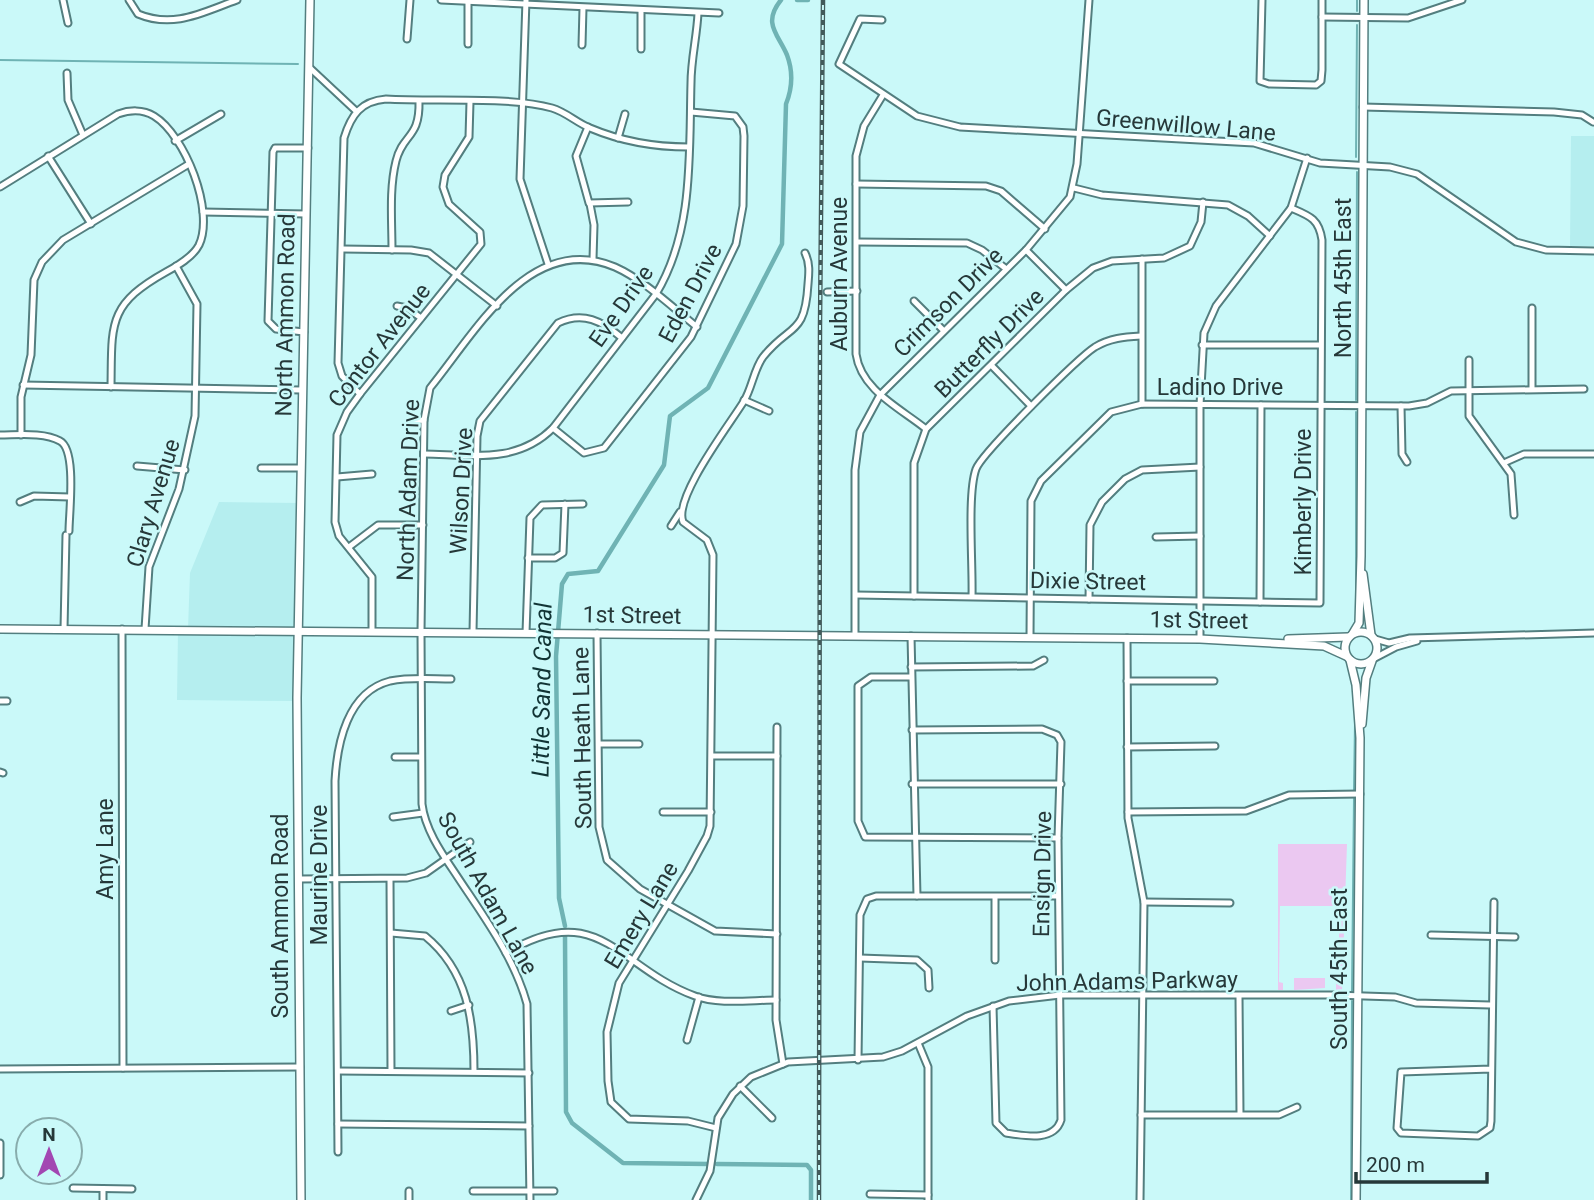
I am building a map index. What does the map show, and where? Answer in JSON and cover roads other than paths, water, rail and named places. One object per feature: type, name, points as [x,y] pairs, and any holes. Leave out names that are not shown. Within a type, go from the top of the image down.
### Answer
[{"type":"main road","name":"North Ammon Road","points":[[298,631],[310,0]]},
{"type":"main road","name":"North 45th East","points":[[1351,635],[1359,623],[1362,556],[1364,0]]},
{"type":"main road","name":"North 45th East","points":[[1362,556],[1373,637]]},
{"type":"main road","name":"1st Street","points":[[0,629],[1263,640]]},
{"type":"main road","name":"South Ammon Road","points":[[298,631],[301,1200]]},
{"type":"main road","points":[[1348,658],[1345,645],[1351,635]]},
{"type":"main road","points":[[1351,635],[1373,637],[1378,649],[1373,659],[1359,665],[1332,647],[1263,640],[1351,635]]},
{"type":"main road","name":"South 45th East","points":[[1348,658],[1356,685],[1360,738],[1356,1200]]},
{"type":"main road","name":"South 45th East","points":[[1360,738],[1366,678],[1373,659]]},
{"type":"street","points":[[63,0],[68,23]]},
{"type":"street","points":[[129,0],[138,14],[167,21],[198,16],[237,0]]},
{"type":"street","points":[[407,39],[410,0]]},
{"type":"street","points":[[440,0],[719,13]]},
{"type":"street","name":"Crimson Drive","points":[[855,635],[856,453],[860,432],[880,395],[1026,250],[1045,229],[1074,188],[1089,0]]},
{"type":"street","points":[[1262,0],[1260,81],[1264,84],[1316,85],[1321,81],[1322,0]]},
{"type":"street","points":[[1322,17],[1408,18],[1462,0]]},
{"type":"street","points":[[468,1],[468,44]]},
{"type":"street","points":[[526,2],[520,177],[548,264]]},
{"type":"street","points":[[583,8],[583,45]]},
{"type":"street","points":[[641,11],[641,49]]},
{"type":"street","name":"Eve Drive","points":[[424,454],[476,455],[524,450],[553,428],[656,294],[665,279],[686,212],[692,65],[698,13]]},
{"type":"street","name":"Greenwillow Lane","points":[[882,20],[860,19],[839,64],[917,116],[941,124],[1254,143],[1338,166],[1390,167],[1417,174],[1507,236],[1529,247],[1594,251]]},
{"type":"street","points":[[310,68],[356,111]]},
{"type":"street","points":[[66,73],[68,100],[83,135]]},
{"type":"street","name":"Auburn Avenue","points":[[883,95],[870,113],[860,136],[856,184],[857,365],[880,395],[926,429]]},
{"type":"street","points":[[360,394],[342,376],[338,363],[344,138],[356,111],[374,100],[522,104],[551,108],[588,127],[618,138],[652,146],[689,147]]},
{"type":"street","points":[[392,250],[394,170],[398,154],[419,123],[419,101]]},
{"type":"street","name":"Contor Avenue","points":[[372,631],[372,577],[336,530],[337,435],[347,412],[360,394],[482,240],[480,232],[449,204],[443,187],[445,175],[469,137],[470,102]]},
{"type":"street","points":[[1363,107],[1555,112],[1582,115],[1593,122]]},
{"type":"street","points":[[0,187],[118,114],[145,112],[161,122],[199,182],[203,212],[199,245],[176,266],[133,293],[117,313],[111,335],[111,387]]},
{"type":"street","name":"Eden Drive","points":[[553,428],[584,453],[604,448],[633,414],[697,327],[740,231],[743,127],[735,116],[691,112]]},
{"type":"street","points":[[175,141],[221,114]]},
{"type":"street","points":[[618,138],[625,114]]},
{"type":"street","points":[[588,127],[576,160],[594,225],[593,259],[617,268],[656,294],[697,327]]},
{"type":"street","points":[[304,332],[276,329],[268,321],[272,152],[275,148],[308,148]]},
{"type":"street","points":[[48,156],[91,223]]},
{"type":"street","points":[[1200,639],[1202,345],[1216,306],[1291,208],[1307,158]]},
{"type":"street","points":[[21,435],[23,384],[31,355],[36,272],[63,240],[189,164]]},
{"type":"street","points":[[511,178],[520,177]]},
{"type":"street","points":[[856,184],[986,186],[1001,191],[1045,229]]},
{"type":"street","points":[[1074,188],[1102,195],[1203,202],[1236,208],[1270,236]]},
{"type":"street","points":[[590,204],[628,202]]},
{"type":"street","name":"Butterfly Drive","points":[[914,596],[914,463],[926,429],[1066,290],[1099,265],[1164,258],[1190,246],[1201,222],[1203,202]]},
{"type":"street","name":"Kimberly Drive","points":[[1291,208],[1314,218],[1321,228],[1320,603]]},
{"type":"street","points":[[203,212],[306,214]]},
{"type":"street","points":[[857,242],[967,243],[982,250],[1005,268]]},
{"type":"street","points":[[343,249],[429,253],[497,306]]},
{"type":"street","points":[[1026,250],[1066,290]]},
{"type":"street","points":[[671,526],[715,442],[744,400],[763,357],[795,330],[804,317],[809,272],[805,253]]},
{"type":"street","name":"North Adam Drive","points":[[421,632],[424,420],[430,388],[497,306],[526,277],[548,264],[593,259]]},
{"type":"street","points":[[1142,259],[1142,404]]},
{"type":"street","name":"Clary Avenue","points":[[145,629],[149,567],[185,470],[197,388],[197,304],[176,266]]},
{"type":"street","points":[[827,292],[857,291]]},
{"type":"street","points":[[914,301],[943,330]]},
{"type":"street","points":[[397,306],[421,318]]},
{"type":"street","points":[[1532,308],[1532,389]]},
{"type":"street","name":"Wilson Drive","points":[[472,632],[476,455],[480,421],[553,327],[566,319],[583,317],[604,324],[622,338]]},
{"type":"street","points":[[972,596],[975,472],[987,452],[1093,348],[1115,338],[1141,336]]},
{"type":"street","points":[[1202,345],[1321,345]]},
{"type":"street","points":[[1469,360],[1469,416],[1506,462],[1513,482],[1514,515]]},
{"type":"street","points":[[992,366],[1031,406]]},
{"type":"street","points":[[23,384],[302,390]]},
{"type":"street","name":"Ladino Drive","points":[[1030,637],[1031,512],[1035,492],[1062,459],[1111,412],[1142,404],[1419,406],[1445,393],[1468,390],[1584,389]]},
{"type":"street","points":[[744,400],[769,411]]},
{"type":"street","points":[[1260,602],[1261,405]]},
{"type":"street","points":[[1401,406],[1402,453],[1407,461]]},
{"type":"street","points":[[412,421],[424,420]]},
{"type":"street","points":[[0,435],[60,441],[69,454],[70,497],[64,629]]},
{"type":"street","points":[[707,437],[715,442]]},
{"type":"street","points":[[1506,462],[1524,454],[1594,454]]},
{"type":"street","points":[[138,466],[185,470]]},
{"type":"street","points":[[1089,599],[1090,525],[1101,502],[1125,479],[1142,470],[1200,467]]},
{"type":"street","points":[[261,468],[301,468]]},
{"type":"street","points":[[337,477],[372,474]]},
{"type":"street","points":[[20,502],[34,496],[70,497]]},
{"type":"street","points":[[527,558],[555,558],[563,553],[565,504]]},
{"type":"street","points":[[526,633],[528,524],[535,509],[542,505],[583,504]]},
{"type":"street","name":"Emery Lane","points":[[680,512],[683,522],[707,540],[713,555],[710,634],[712,756],[708,836],[619,983],[609,1015],[608,1081],[611,1102],[629,1119],[688,1121],[716,1128]]},
{"type":"street","points":[[349,547],[378,525],[423,525]]},
{"type":"street","points":[[1156,537],[1200,536]]},
{"type":"street","name":"Dixie Street","points":[[856,595],[1320,603]]},
{"type":"street","name":"Amy Lane","points":[[122,629],[123,1068]]},
{"type":"street","name":"South Adam Lane","points":[[421,632],[423,813],[446,859],[506,953],[521,982],[527,1004],[530,1200]]},
{"type":"street","points":[[1373,637],[1388,643],[1410,638],[1594,633]]},
{"type":"street","name":"South Heath Lane","points":[[597,634],[599,827],[607,860],[640,889],[715,931],[777,934]]},
{"type":"street","points":[[911,636],[912,784],[917,838],[917,896]]},
{"type":"street","points":[[1126,638],[1128,812],[1133,860],[1144,902],[1140,1200]]},
{"type":"street","points":[[1373,659],[1396,647],[1427,639]]},
{"type":"street","points":[[911,667],[1033,666],[1044,660]]},
{"type":"street","points":[[910,677],[871,677],[858,686],[858,821],[865,837],[1058,838]]},
{"type":"street","name":"Maurine Drive","points":[[338,1152],[335,780],[341,733],[362,701],[383,684],[421,679],[451,679]]},
{"type":"street","points":[[1127,681],[1214,681]]},
{"type":"street","points":[[777,727],[776,1000],[783,1064]]},
{"type":"street","name":"Ensign Drive","points":[[912,730],[1042,730],[1057,735],[1061,754],[1058,838],[1061,1120],[1058,1128],[1044,1135],[1006,1133],[996,1123],[993,1006]]},
{"type":"street","points":[[599,744],[639,744]]},
{"type":"street","points":[[1127,747],[1215,746]]},
{"type":"street","points":[[712,756],[777,756]]},
{"type":"street","points":[[395,757],[421,757]]},
{"type":"street","points":[[912,784],[1060,784]]},
{"type":"street","points":[[1128,812],[1246,811],[1289,795],[1360,794]]},
{"type":"street","points":[[663,812],[710,812]]},
{"type":"street","name":"South Adam Lane","points":[[393,817],[423,813]]},
{"type":"street","points":[[300,879],[390,879],[426,873],[470,842]]},
{"type":"street","points":[[390,879],[391,1071]]},
{"type":"street","points":[[858,1060],[860,915],[867,899],[917,896],[1058,896]]},
{"type":"street","points":[[995,897],[995,960]]},
{"type":"street","points":[[1144,902],[1230,903]]},
{"type":"street","points":[[1491,1069],[1401,1072],[1397,1128],[1408,1135],[1478,1136],[1486,1133],[1491,1121],[1491,1069],[1490,1005],[1494,902]]},
{"type":"street","points":[[506,953],[544,934],[572,931],[588,935],[699,997],[776,1000]]},
{"type":"street","points":[[391,933],[418,934],[431,941],[444,958],[469,1005],[474,1033],[474,1071]]},
{"type":"street","points":[[1431,935],[1515,937]]},
{"type":"street","points":[[860,958],[917,960],[928,970],[929,989]]},
{"type":"street","name":"John Adams Parkway","points":[[695,1200],[710,1171],[716,1128],[725,1105],[740,1086],[760,1073],[783,1064],[883,1057],[993,1006],[1017,999],[1060,995],[1358,995],[1395,997],[1416,1003],[1490,1005]]},
{"type":"street","points":[[1239,996],[1240,1114]]},
{"type":"street","points":[[687,1040],[699,997]]},
{"type":"street","points":[[451,1011],[469,1005]]},
{"type":"street","points":[[870,1194],[928,1198],[928,1067],[918,1043]]},
{"type":"street","points":[[0,1069],[300,1067]]},
{"type":"street","points":[[338,1071],[529,1073]]},
{"type":"street","points":[[740,1086],[772,1118]]},
{"type":"street","points":[[1141,1115],[1279,1115],[1297,1107]]},
{"type":"street","points":[[338,1124],[528,1126]]},
{"type":"street","points":[[0,1143],[0,1175]]},
{"type":"street","points":[[73,1188],[132,1189]]},
{"type":"street","points":[[103,1189],[103,1200]]},
{"type":"street","points":[[409,1191],[409,1200]]},
{"type":"street","points":[[474,1191],[554,1191]]},
{"type":"waterway","name":"Little Sand Canal","points":[[565,926],[559,898],[556,656],[562,584],[568,574],[598,571],[664,465],[670,416],[708,388],[782,244],[786,104],[791,80],[787,55],[772,22],[775,8],[781,0]]},
{"type":"waterway","name":"Little Sand Canal","points":[[797,0],[808,0]]},
{"type":"waterway","points":[[1357,0],[1357,11]]},
{"type":"waterway","points":[[1356,157],[1357,25]]},
{"type":"waterway","points":[[0,60],[298,64]]},
{"type":"waterway","points":[[1356,400],[1357,172]]},
{"type":"waterway","points":[[1356,412],[1356,618]]},
{"type":"waterway","points":[[1354,791],[1355,723]]},
{"type":"waterway","points":[[1352,991],[1354,798]]},
{"type":"waterway","name":"Little Sand Canal","points":[[565,936],[566,1112],[572,1123],[623,1163],[709,1164]]},
{"type":"waterway","points":[[1351,1200],[1352,1001]]},
{"type":"waterway","name":"Little Sand Canal","points":[[717,1164],[807,1165],[811,1170],[811,1200]]},
{"type":"railway","points":[[819,1200],[823,0]]}]
